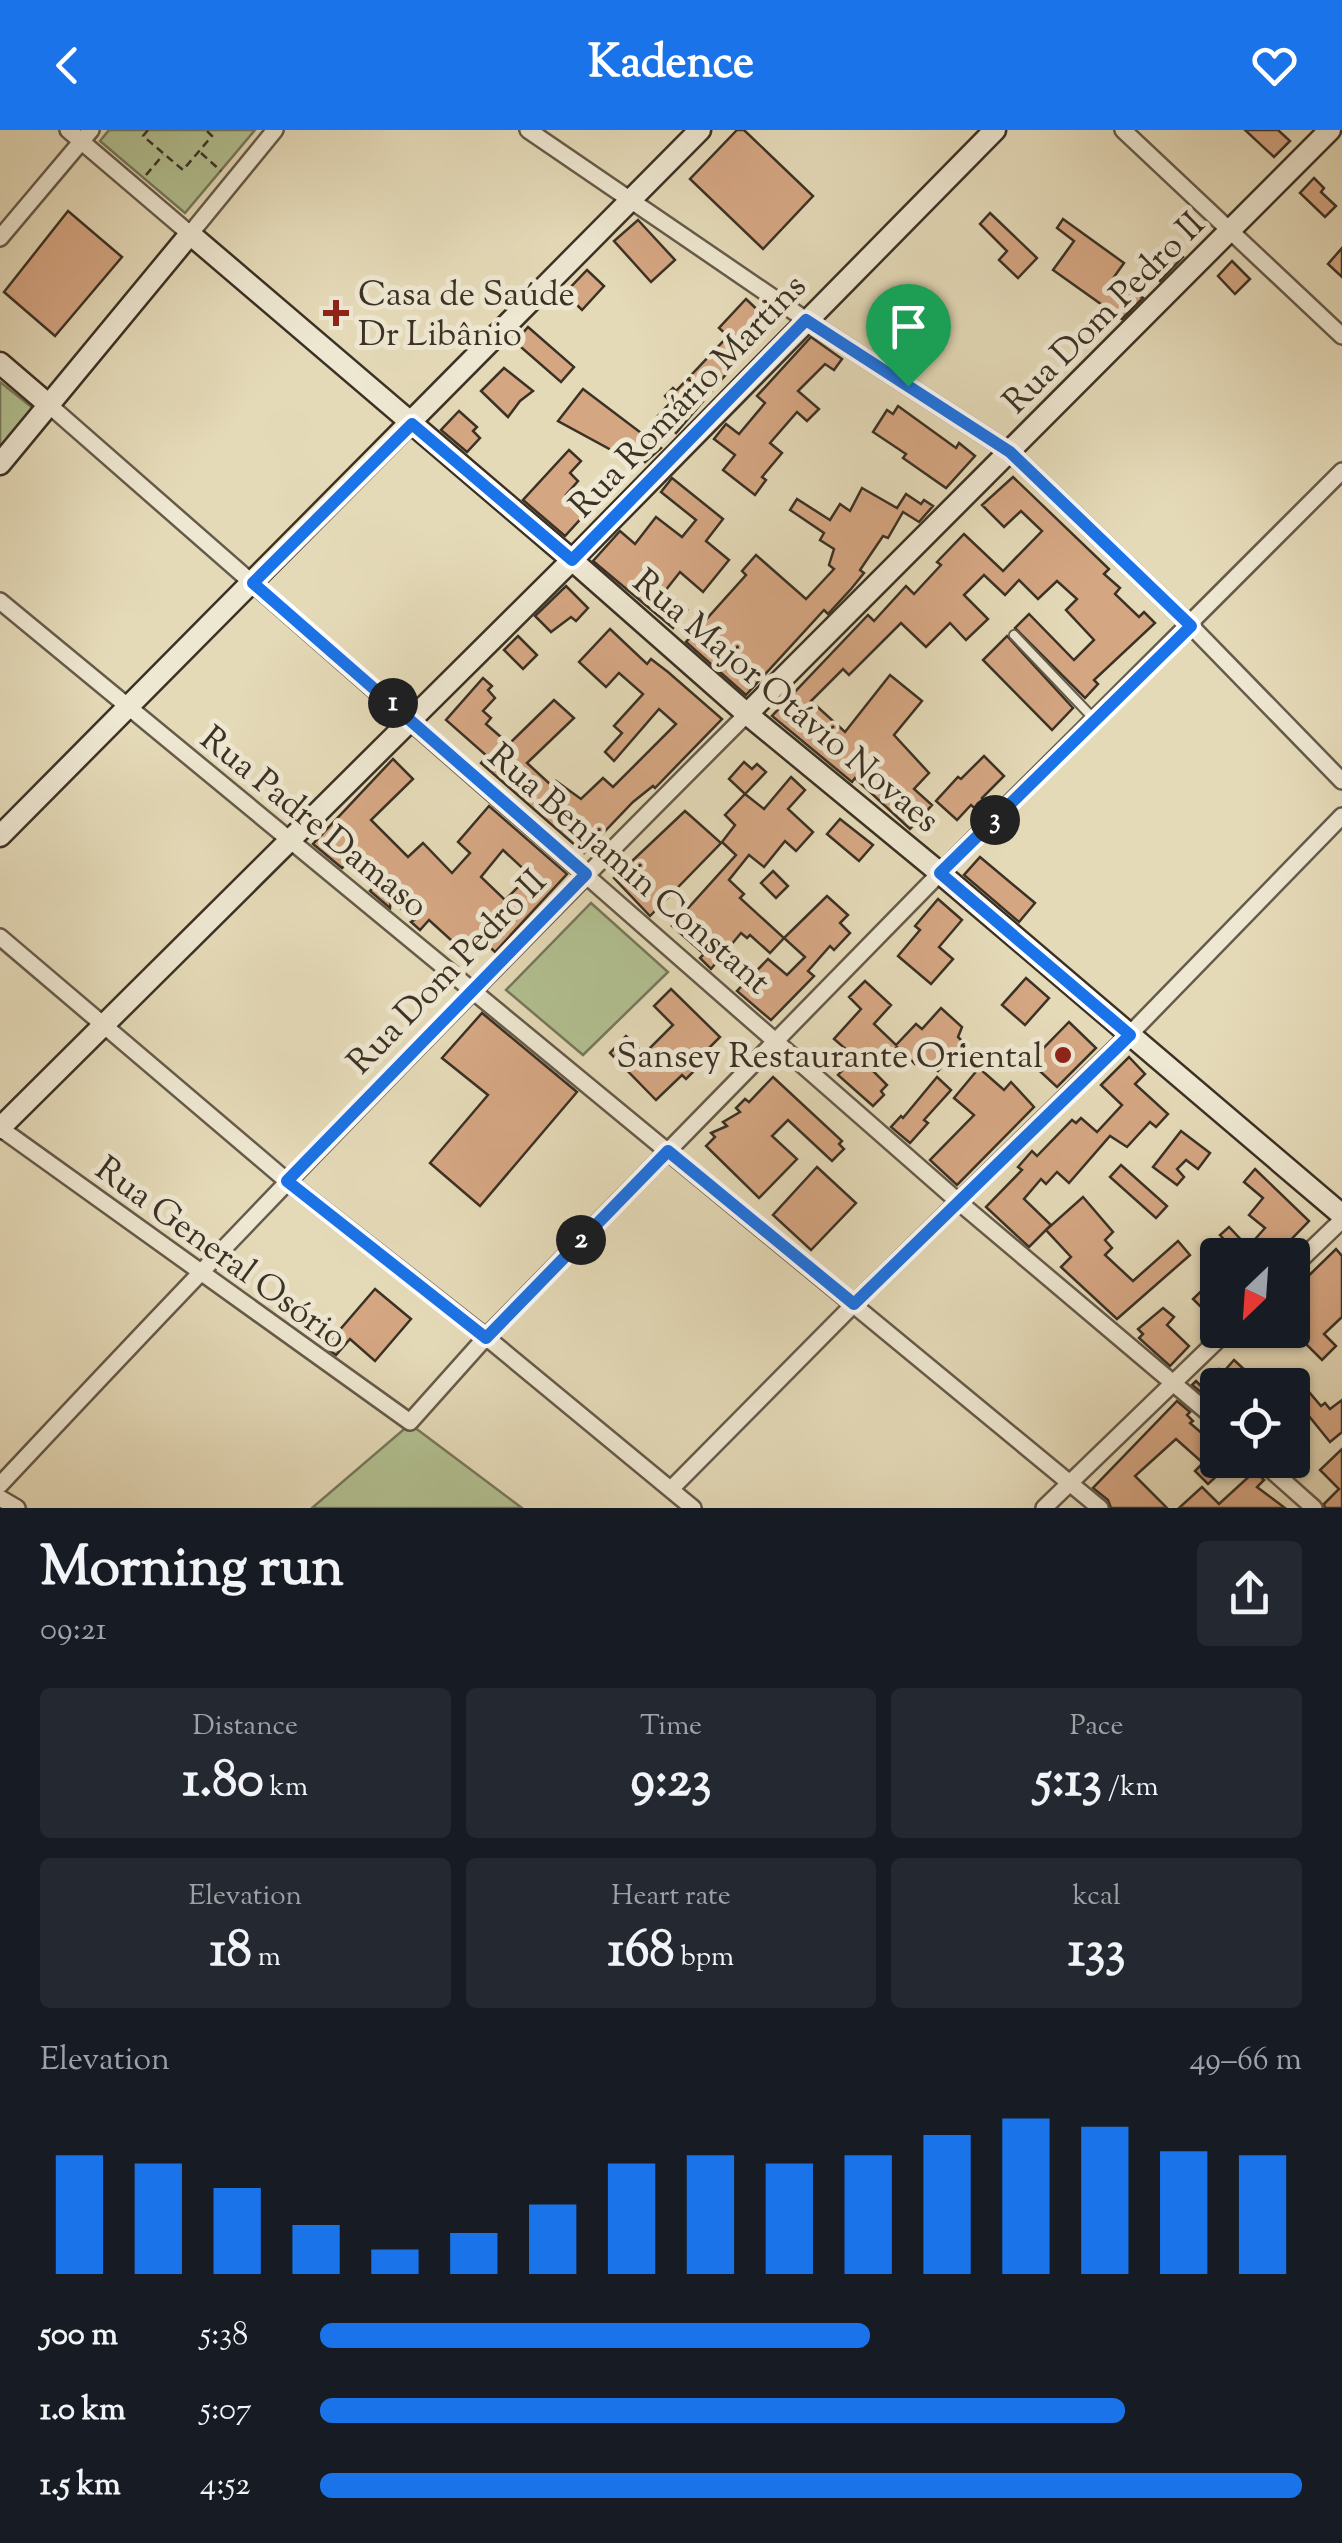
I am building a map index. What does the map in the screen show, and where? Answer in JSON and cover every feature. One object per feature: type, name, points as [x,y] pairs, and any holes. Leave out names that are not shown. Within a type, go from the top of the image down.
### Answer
[{"type":"street","points":[[68,130],[86,136],[136,188],[190,234]]},
{"type":"street","points":[[0,464],[275,130]]},
{"type":"street","points":[[528,130],[806,320],[1010,452],[1191,626],[1342,781]]},
{"type":"street","points":[[0,836],[700,130]]},
{"type":"street","name":"Rua Romário Martins","points":[[0,1128],[572,560],[995,130]]},
{"type":"street","points":[[1123,130],[1342,336]]},
{"type":"street","name":"Rua Dom Pedro II","points":[[0,1484],[472,990],[1330,130]]},
{"type":"street","points":[[0,238],[86,136]]},
{"type":"street","name":"Rua Major Otávio Novaes","points":[[190,234],[747,714],[940,873],[1342,1218]]},
{"type":"street","name":"Rua Benjamin Constant","points":[[0,363],[960,1203],[1200,1406]]},
{"type":"street","points":[[486,1338],[940,873],[1342,471]]},
{"type":"street","name":"Rua Padre Damaso","points":[[0,600],[1100,1508]]},
{"type":"street","points":[[671,1490],[854,1304],[1130,1035],[1342,816]]},
{"type":"street","points":[[0,937],[287,1181],[693,1508]]},
{"type":"street","name":"Rua General Osório","points":[[0,1128],[410,1422],[486,1338]]},
{"type":"street","points":[[1310,1250],[1342,1218]]},
{"type":"street","points":[[1044,1508],[1209,1348]]},
{"type":"street","points":[[1280,1478],[1314,1508]]},
{"type":"street","points":[[0,1498],[17,1508]]},
{"type":"lane","points":[[1014,635],[1095,720]]},
{"type":"path","points":[[148,130],[143,136],[183,170],[212,136],[206,130]]},
{"type":"path","points":[[199,151],[233,182]]},
{"type":"path","points":[[136,188],[164,154]]},
{"type":"green space","points":[[109,130],[255,130],[185,213],[100,141]]},
{"type":"green space","points":[[0,382],[34,409],[0,454]]},
{"type":"green space","points":[[591,903],[668,972],[583,1055],[506,990]]},
{"type":"green space","points":[[410,1424],[522,1508],[312,1508]]},
{"type":"building","points":[[737,130],[744,130],[813,196],[763,249],[690,179]]},
{"type":"building","points":[[1245,130],[1278,130],[1290,141],[1274,157]]},
{"type":"building","points":[[1314,178],[1324,188],[1321,192],[1336,206],[1325,217],[1300,193]]},
{"type":"building","points":[[68,211],[122,257],[55,336],[4,292]]},
{"type":"building","points":[[990,213],[1037,258],[1018,278],[999,260],[1007,251],[980,224]]},
{"type":"building","points":[[1063,219],[1124,263],[1114,277],[1143,298],[1122,319],[1053,270],[1074,241],[1057,228]]},
{"type":"building","points":[[638,220],[675,260],[651,282],[614,241]]},
{"type":"building","points":[[1169,244],[1183,257],[1160,281],[1146,268]]},
{"type":"building","points":[[1342,248],[1342,277],[1328,264]]},
{"type":"building","points":[[1232,261],[1250,279],[1235,294],[1218,276]]},
{"type":"building","points":[[587,270],[604,286],[582,310],[565,293]]},
{"type":"building","points":[[746,299],[764,316],[758,322],[762,332],[676,433],[657,417],[671,402],[665,396],[673,388],[676,391],[728,336],[719,328]]},
{"type":"building","points":[[528,327],[574,367],[561,382],[515,342]]},
{"type":"building","points":[[811,337],[842,359],[834,370],[825,364],[798,391],[819,409],[807,421],[797,412],[770,443],[782,453],[762,477],[766,480],[755,495],[723,470],[735,455],[714,439],[726,424],[739,434],[765,403],[757,396]]},
{"type":"building","points":[[504,368],[533,391],[508,417],[481,391]]},
{"type":"building","points":[[583,389],[661,448],[645,462],[633,452],[626,458],[558,421]]},
{"type":"building","points":[[898,406],[956,448],[959,443],[975,456],[946,488],[873,432],[887,410],[893,414]]},
{"type":"building","points":[[459,411],[477,427],[473,431],[480,438],[467,452],[441,430]]},
{"type":"building","points":[[569,450],[581,461],[570,473],[578,481],[566,495],[586,513],[565,536],[523,500]]},
{"type":"building","points":[[1013,477],[1109,569],[1104,574],[1120,588],[1115,594],[1139,617],[1144,612],[1155,623],[1094,680],[1098,684],[1085,698],[1015,628],[1029,614],[1074,660],[1094,640],[1066,610],[1077,599],[1057,581],[1038,599],[1019,580],[1005,595],[984,575],[964,595],[988,619],[966,640],[950,623],[926,647],[901,623],[849,675],[843,669],[811,701],[845,732],[890,675],[922,701],[894,735],[929,773],[914,789],[932,805],[910,829],[855,778],[852,782],[772,716],[868,615],[874,621],[906,586],[914,594],[964,534],[1003,571],[1042,531],[1021,511],[1004,527],[982,505]]},
{"type":"building","points":[[672,478],[723,519],[706,541],[729,560],[703,592],[680,572],[665,591],[687,610],[673,628],[593,561],[620,531],[635,544],[656,517],[682,537],[696,520],[661,492]]},
{"type":"building","points":[[862,488],[897,508],[906,494],[921,504],[924,500],[933,506],[919,522],[903,512],[888,538],[883,536],[860,570],[864,573],[851,589],[828,614],[824,610],[746,695],[686,642],[746,575],[742,571],[756,555],[806,599],[834,569],[829,565],[834,549],[820,540],[824,533],[790,510],[797,499],[830,520],[840,504],[850,511]]},
{"type":"building","points":[[566,586],[588,608],[576,621],[571,617],[551,632],[535,616]]},
{"type":"building","points":[[610,629],[647,664],[651,659],[722,719],[584,853],[481,763],[487,756],[446,720],[483,678],[492,686],[488,690],[495,698],[483,711],[491,718],[486,724],[509,744],[554,700],[574,718],[527,763],[552,786],[556,781],[581,799],[603,778],[613,787],[676,724],[659,709],[614,761],[605,752],[622,733],[614,726],[643,694],[619,673],[606,687],[579,662]]},
{"type":"building","points":[[518,636],[537,655],[523,669],[504,650]]},
{"type":"building","points":[[1007,636],[1073,708],[1052,730],[983,660]]},
{"type":"building","points":[[984,756],[1004,776],[982,798],[987,803],[979,812],[971,805],[957,820],[936,801]]},
{"type":"building","points":[[393,759],[413,779],[371,820],[408,857],[423,843],[452,873],[470,853],[458,842],[489,806],[567,874],[495,952],[477,935],[462,950],[429,920],[420,930],[391,900],[390,908],[370,891],[383,877],[358,853],[342,868],[313,844]],"holes":[[[503,850],[530,875],[505,900],[481,877]]]},
{"type":"building","points":[[744,762],[752,769],[757,764],[766,772],[745,794],[729,779]]},
{"type":"building","points":[[791,777],[805,790],[788,809],[813,832],[796,851],[785,841],[764,867],[749,855],[729,880],[744,894],[740,898],[784,938],[770,953],[750,935],[747,938],[741,933],[711,969],[700,958],[704,954],[672,926],[736,855],[722,842],[735,825],[725,815],[745,794],[764,809]]},
{"type":"building","points":[[685,811],[721,843],[650,916],[614,878]]},
{"type":"building","points":[[840,819],[873,845],[859,861],[827,834]]},
{"type":"building","points":[[980,857],[1035,903],[1019,922],[964,875]]},
{"type":"building","points":[[773,871],[788,886],[776,898],[761,883]]},
{"type":"building","points":[[827,896],[848,915],[840,923],[850,933],[834,950],[830,946],[808,971],[814,976],[771,1020],[737,991],[768,959],[787,975],[805,957],[784,938]]},
{"type":"building","points":[[938,899],[962,920],[939,947],[953,959],[931,984],[898,956],[920,930],[915,926]]},
{"type":"building","points":[[1026,978],[1049,998],[1025,1025],[1002,1005]]},
{"type":"building","points":[[865,981],[891,1005],[874,1024],[896,1045],[916,1024],[922,1029],[941,1008],[962,1027],[958,1037],[964,1043],[938,1071],[922,1056],[915,1064],[897,1047],[874,1072],[887,1085],[881,1091],[884,1095],[873,1106],[838,1075],[855,1057],[834,1039],[861,1009],[849,997]]},
{"type":"building","points":[[671,989],[720,1037],[696,1061],[700,1065],[686,1079],[682,1075],[656,1100],[610,1053],[626,1036],[644,1054],[673,1025],[654,1006]]},
{"type":"building","points":[[482,1013],[577,1092],[480,1206],[430,1163],[488,1095],[442,1058]]},
{"type":"building","name":"Sansey Restaurante Oriental","points":[[1069,1022],[1096,1048],[1057,1087],[1030,1062]]},
{"type":"building","points":[[1129,1057],[1145,1074],[1135,1084],[1168,1114],[1156,1127],[1150,1122],[1127,1147],[1110,1136],[1069,1183],[1057,1172],[1046,1184],[1041,1179],[1024,1199],[1051,1225],[1029,1247],[986,1207],[1022,1170],[1018,1167],[1032,1151],[1037,1156],[1072,1120],[1076,1123],[1081,1118],[1097,1132],[1122,1105],[1101,1085]]},
{"type":"building","points":[[979,1068],[1004,1090],[1011,1082],[1034,1107],[957,1185],[930,1160],[974,1115],[954,1098]]},
{"type":"building","points":[[773,1077],[842,1141],[839,1144],[844,1149],[832,1161],[788,1120],[772,1136],[797,1159],[759,1198],[706,1146],[715,1137],[711,1133],[727,1126],[723,1122],[740,1112],[736,1108],[745,1099],[749,1102]]},
{"type":"building","points":[[937,1077],[951,1090],[910,1143],[891,1127]]},
{"type":"building","points":[[1181,1131],[1210,1153],[1198,1169],[1186,1160],[1177,1169],[1184,1177],[1177,1185],[1153,1167]]},
{"type":"building","points":[[1121,1165],[1167,1206],[1156,1218],[1110,1177]]},
{"type":"building","points":[[817,1167],[856,1203],[811,1250],[773,1215]]},
{"type":"building","points":[[1255,1169],[1309,1221],[1292,1238],[1256,1238],[1265,1228],[1249,1215],[1263,1198],[1244,1182]]},
{"type":"building","points":[[1083,1197],[1113,1232],[1105,1240],[1112,1248],[1105,1255],[1133,1281],[1178,1241],[1190,1255],[1117,1319],[1061,1267],[1071,1257],[1046,1230]]},
{"type":"building","points":[[1229,1227],[1239,1238],[1223,1238],[1220,1235]]},
{"type":"building","points":[[1336,1249],[1342,1256],[1342,1317],[1324,1334],[1336,1346],[1322,1360],[1310,1348],[1310,1274]]},
{"type":"building","points":[[375,1289],[411,1319],[375,1361],[350,1339],[336,1355],[325,1347]]},
{"type":"building","points":[[1163,1308],[1174,1317],[1167,1325],[1189,1346],[1170,1366],[1139,1338],[1143,1334],[1138,1329]]},
{"type":"building","points":[[1234,1360],[1243,1368],[1227,1368]]},
{"type":"building","points":[[1310,1393],[1321,1406],[1325,1403],[1330,1409],[1342,1400],[1342,1432],[1330,1442],[1310,1417]]},
{"type":"building","points":[[1177,1401],[1190,1412],[1190,1423],[1200,1432],[1200,1460],[1176,1439],[1135,1476],[1167,1508],[1111,1508],[1108,1500],[1093,1488]]},
{"type":"building","points":[[1342,1449],[1342,1508],[1325,1508],[1324,1504],[1339,1489],[1320,1470]]},
{"type":"building","points":[[1247,1478],[1262,1478],[1257,1487],[1285,1508],[1179,1508],[1202,1487],[1219,1504]]},
{"type":"place","name":"Casa de Saúde Dr Libânio","points":[[336,313]]},
{"type":"place","name":"Sansey Restaurante Oriental","points":[[1063,1055]]},
{"type":"route","points":[[806,320],[908,386],[1010,452],[1191,626],[940,873],[1130,1035],[854,1304],[668,1151],[486,1338],[287,1181],[586,874],[253,583],[412,424],[572,560],[806,320]]}]
